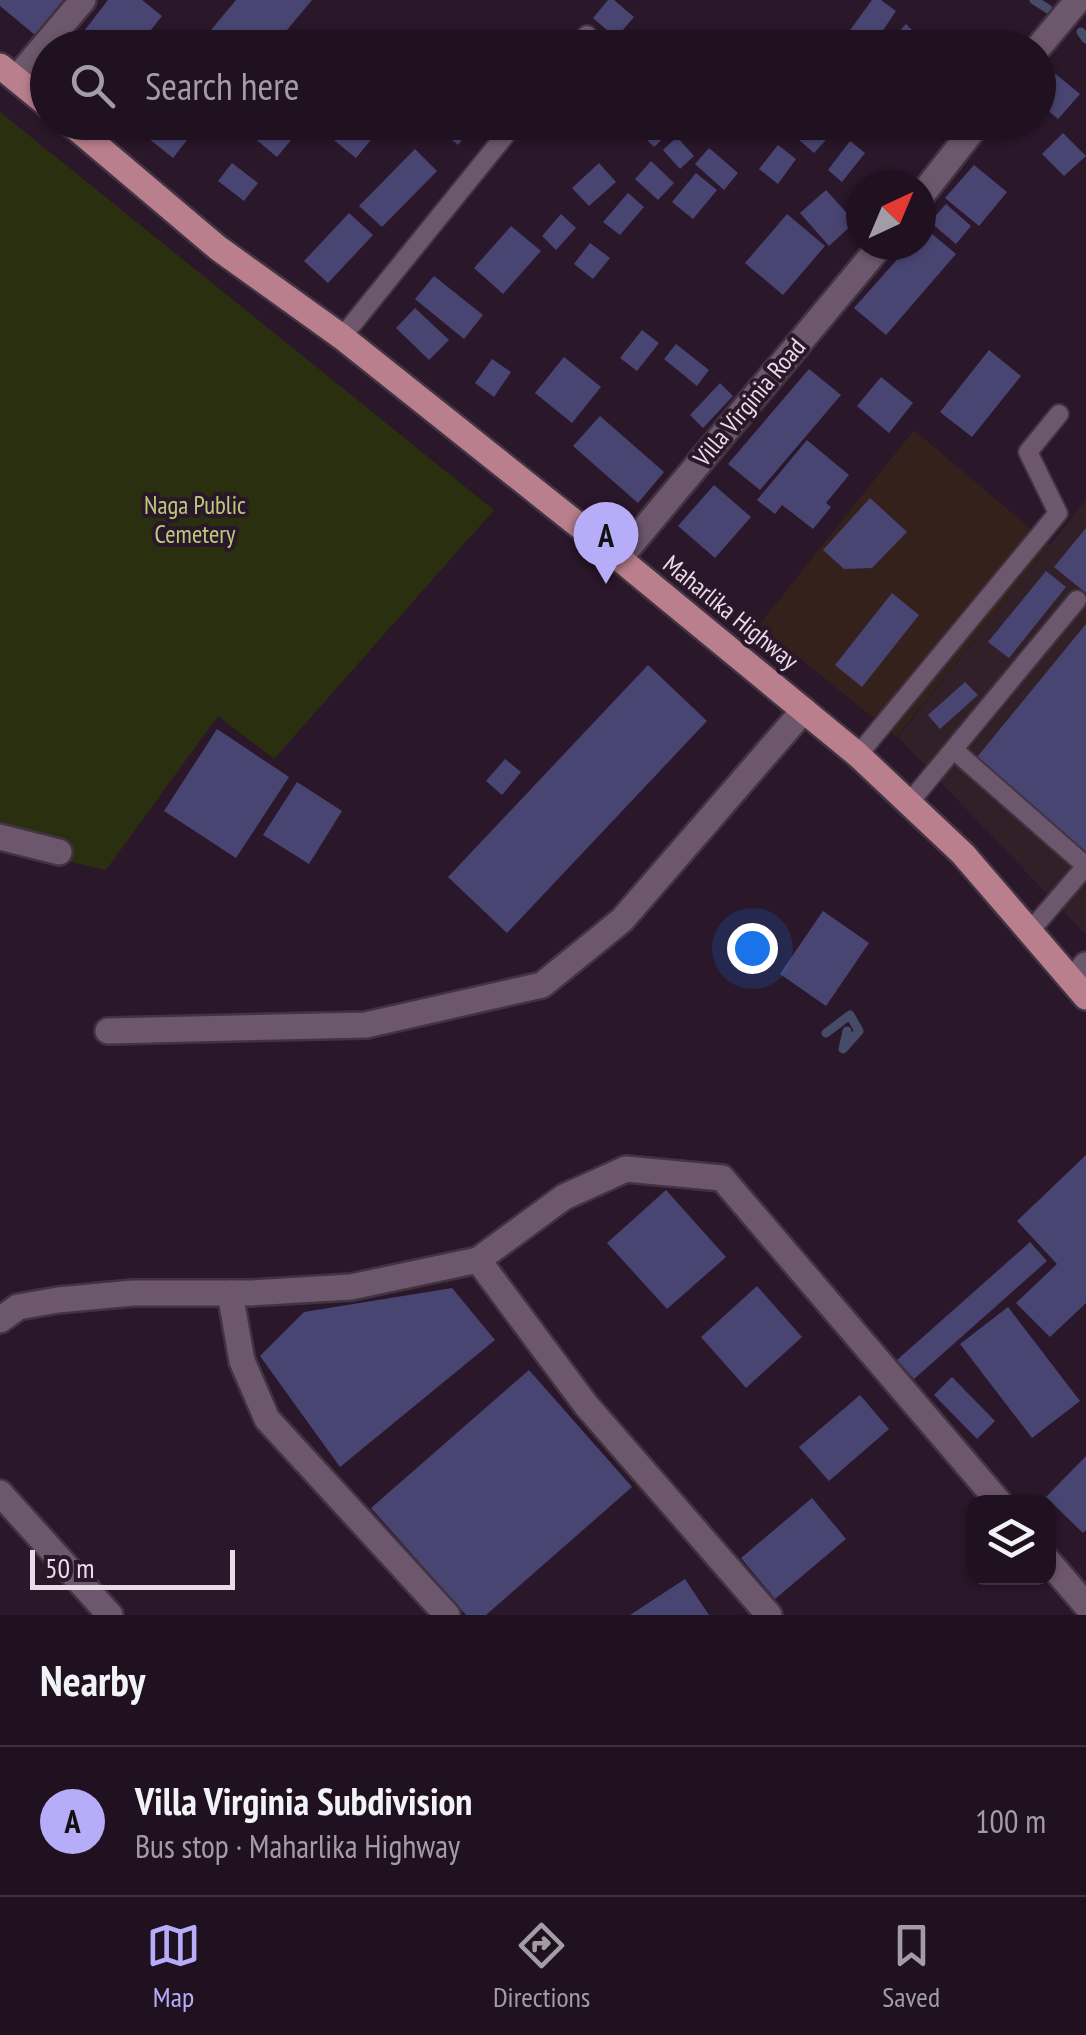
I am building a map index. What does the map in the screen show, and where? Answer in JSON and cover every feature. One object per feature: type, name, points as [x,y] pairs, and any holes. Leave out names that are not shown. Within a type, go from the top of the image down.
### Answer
[{"type":"main road","points":[[8,72],[30,90]]},
{"type":"main road","name":"Maharlika Highway","points":[[89,140],[218,248],[342,337],[858,755],[963,854],[1082,981]]},
{"type":"street","points":[[52,30],[83,0]]},
{"type":"street","points":[[1053,30],[1078,0]]},
{"type":"street","points":[[8,72],[30,51]]},
{"type":"street","points":[[936,177],[965,140]]},
{"type":"street","name":"Villa Virginia Road","points":[[619,559],[868,260]]},
{"type":"street","points":[[108,1031],[366,1024],[542,985],[622,920],[804,710]]},
{"type":"street","points":[[0,837],[59,852]]},
{"type":"street","points":[[0,1320],[18,1307],[58,1300],[133,1293],[230,1294],[350,1287],[478,1260],[564,1197],[626,1169],[722,1178],[992,1495]]},
{"type":"street","points":[[478,1260],[586,1405],[770,1615]]},
{"type":"street","points":[[230,1294],[242,1361],[268,1419],[447,1615]]},
{"type":"street","points":[[0,1493],[110,1615]]},
{"type":"street","points":[[1056,1570],[1086,1605]]},
{"type":"lane","points":[[342,337],[501,140]]},
{"type":"lane","points":[[858,755],[1058,513],[1028,452],[1059,414]]},
{"type":"lane","points":[[909,802],[1077,600]]},
{"type":"lane","points":[[954,750],[1086,866],[1031,930]]},
{"type":"shaded area","points":[[914,430],[1050,545],[897,737],[759,625]]},
{"type":"shaded area","points":[[1086,500],[1086,935],[898,737]]},
{"type":"green space","name":"Naga Public Cemetery","points":[[0,112],[494,510],[274,759],[218,716],[106,870],[0,846]]},
{"type":"building","points":[[0,0],[63,0],[39,30],[30,31],[0,6]]},
{"type":"building","points":[[108,0],[142,0],[162,16],[151,30],[85,30]]},
{"type":"building","points":[[236,0],[312,0],[287,30],[211,30]]},
{"type":"building","points":[[608,0],[614,0],[634,17],[623,30],[607,30],[593,18]]},
{"type":"building","points":[[872,0],[881,0],[896,11],[883,30],[850,30]]},
{"type":"building","points":[[1056,74],[1080,94],[1056,117]]},
{"type":"building","points":[[1063,133],[1086,156],[1064,176],[1042,154]]},
{"type":"building","points":[[150,140],[187,140],[173,158]]},
{"type":"building","points":[[257,140],[291,140],[277,157]]},
{"type":"building","points":[[334,140],[371,140],[356,158]]},
{"type":"building","points":[[674,140],[680,140],[694,156],[680,169],[663,150]]},
{"type":"building","points":[[799,140],[826,140],[814,153]]},
{"type":"building","points":[[850,141],[865,153],[852,170],[846,170],[842,182],[828,170]]},
{"type":"building","points":[[778,145],[796,159],[778,184],[759,169]]},
{"type":"building","points":[[709,148],[738,173],[724,190],[695,164]]},
{"type":"building","points":[[415,149],[437,171],[382,227],[359,206]]},
{"type":"building","points":[[651,161],[674,183],[658,200],[635,179]]},
{"type":"building","points":[[232,163],[258,183],[244,201],[218,181]]},
{"type":"building","points":[[599,163],[616,182],[589,206],[572,188]]},
{"type":"building","points":[[974,165],[1007,192],[979,226],[945,198]]},
{"type":"building","points":[[696,173],[717,190],[693,219],[672,202]]},
{"type":"building","points":[[826,190],[846,212],[846,230],[829,246],[800,213]]},
{"type":"building","points":[[628,193],[644,207],[620,235],[603,222]]},
{"type":"building","points":[[946,204],[971,226],[956,244],[936,227],[936,215]]},
{"type":"building","points":[[349,213],[373,235],[328,283],[304,261]]},
{"type":"building","points":[[561,214],[576,228],[556,250],[542,236]]},
{"type":"building","points":[[787,214],[825,246],[783,295],[745,263]]},
{"type":"building","points":[[511,226],[541,251],[503,294],[474,268]]},
{"type":"building","points":[[936,237],[956,254],[886,335],[854,308],[897,260],[936,260]]},
{"type":"building","points":[[590,243],[610,258],[593,279],[574,264]]},
{"type":"building","points":[[434,276],[483,315],[464,339],[415,299]]},
{"type":"building","points":[[415,308],[449,340],[429,360],[396,328]]},
{"type":"building","points":[[642,330],[659,343],[637,371],[620,358]]},
{"type":"building","points":[[676,344],[709,370],[697,386],[664,359]]},
{"type":"building","points":[[989,350],[1021,376],[972,437],[940,412]]},
{"type":"building","points":[[564,357],[601,387],[572,423],[535,393]]},
{"type":"building","points":[[492,359],[511,372],[494,397],[475,383]]},
{"type":"building","points":[[809,369],[841,395],[760,490],[728,464]]},
{"type":"building","points":[[881,377],[913,403],[889,433],[857,406]]},
{"type":"building","points":[[720,383],[733,396],[703,428],[690,415]]},
{"type":"building","points":[[600,416],[664,472],[638,503],[573,446]]},
{"type":"building","points":[[807,440],[849,475],[826,503],[831,507],[813,529],[782,505],[775,514],[757,500]]},
{"type":"building","points":[[714,485],[751,517],[715,558],[678,526]]},
{"type":"building","points":[[870,498],[907,532],[872,568],[844,569],[823,550]]},
{"type":"building","points":[[1086,528],[1086,593],[1054,567]]},
{"type":"building","points":[[1046,571],[1066,587],[1009,658],[988,642]]},
{"type":"building","points":[[892,593],[919,615],[862,687],[835,665]]},
{"type":"building","points":[[1086,624],[1086,855],[973,762]]},
{"type":"building","points":[[648,665],[707,721],[507,933],[448,877]]},
{"type":"building","points":[[965,682],[978,695],[940,729],[928,715]]},
{"type":"building","points":[[217,729],[289,777],[236,858],[164,811]]},
{"type":"building","points":[[505,759],[521,772],[502,795],[486,781]]},
{"type":"building","points":[[297,782],[342,811],[309,864],[263,835]]},
{"type":"building","points":[[823,911],[869,943],[826,1006],[780,974]]},
{"type":"building","points":[[1086,1155],[1086,1303],[1050,1337],[1016,1303],[1057,1264],[1017,1221]]},
{"type":"building","points":[[666,1190],[726,1257],[667,1309],[607,1243]]},
{"type":"building","points":[[1030,1242],[1047,1261],[914,1379],[897,1360]]},
{"type":"building","points":[[757,1286],[802,1337],[746,1388],[701,1337]]},
{"type":"building","points":[[452,1288],[495,1340],[340,1467],[260,1356],[304,1312]]},
{"type":"building","points":[[1008,1307],[1080,1401],[1032,1438],[960,1344]]},
{"type":"building","points":[[529,1370],[632,1487],[486,1615],[466,1615],[371,1508]]},
{"type":"building","points":[[952,1377],[995,1421],[977,1439],[934,1395]]},
{"type":"building","points":[[860,1395],[889,1429],[829,1481],[799,1447]]},
{"type":"building","points":[[1086,1456],[1083,1533],[1056,1507],[1056,1495],[1048,1495]]},
{"type":"building","points":[[812,1498],[846,1539],[775,1599],[741,1558]]},
{"type":"building","points":[[685,1579],[709,1615],[630,1615]]},
{"type":"waterway","points":[[1034,0],[1048,9]]},
{"type":"waterway","points":[[1081,32],[1086,39]]},
{"type":"waterway","points":[[826,1033],[850,1015],[859,1031],[843,1049],[847,1031]]},
{"type":"place","name":"Villa Virginia Subdivision","points":[[606,584]]}]
